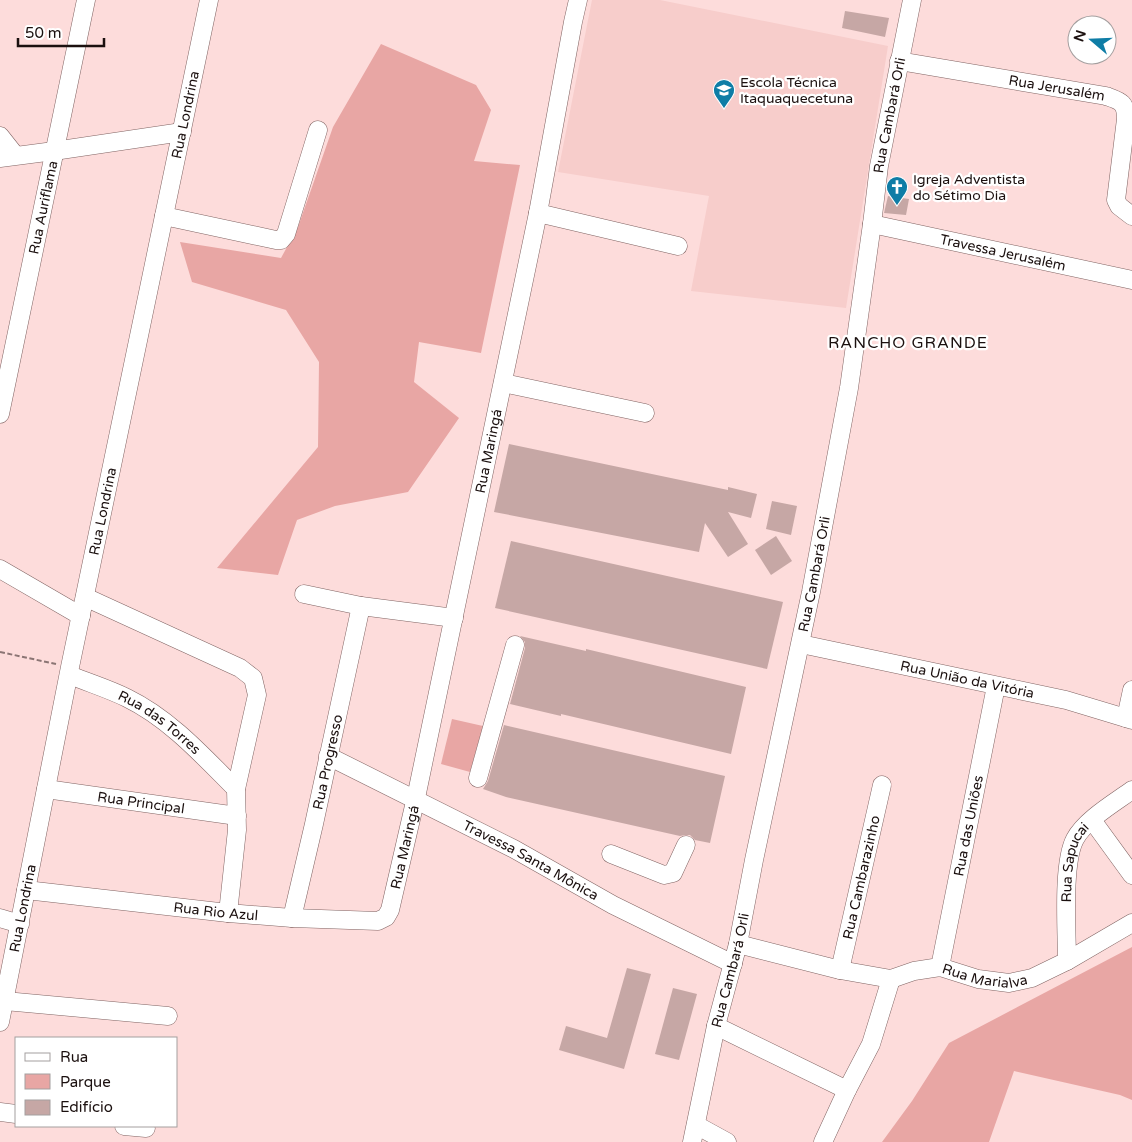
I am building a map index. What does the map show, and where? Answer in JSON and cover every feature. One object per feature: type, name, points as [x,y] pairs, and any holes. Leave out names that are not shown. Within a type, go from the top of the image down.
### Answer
[{"type":"street","name":"Rua Auriflama","points":[[0,414],[7,345],[54,151],[86,0]]},
{"type":"street","name":"Rua Londrina","points":[[0,1022],[2,994],[20,924],[81,616],[209,0]]},
{"type":"street","name":"Rua Maringá","points":[[394,900],[538,213],[578,0]]},
{"type":"street","name":"Rua Cambará Orli","points":[[694,1134],[716,1026],[738,944],[800,644],[849,388],[872,224],[878,166],[912,0]]},
{"type":"street","name":"Rua Jerusalém","points":[[899,61],[1106,96],[1122,103],[1126,108],[1126,119],[1116,200],[1119,206],[1132,216]]},
{"type":"street","points":[[164,216],[281,240],[286,234],[318,130]]},
{"type":"street","points":[[0,136],[8,156],[182,132]]},
{"type":"street","points":[[538,213],[678,246]]},
{"type":"street","name":"Travessa Jerusalém","points":[[872,224],[1132,280]]},
{"type":"street","points":[[503,383],[645,413]]},
{"type":"street","points":[[0,569],[81,616]]},
{"type":"street","points":[[304,594],[360,606],[454,618]]},
{"type":"street","points":[[85,597],[240,668],[253,678],[257,695],[236,789],[237,830],[228,913]]},
{"type":"street","name":"Rua Progresso","points":[[292,918],[360,606]]},
{"type":"street","name":"Rua União da Vitória","points":[[800,644],[1066,700],[1129,719]]},
{"type":"street","points":[[478,778],[515,645]]},
{"type":"street","name":"Rua das Torres","points":[[70,671],[127,698],[162,720],[184,737],[236,789]]},
{"type":"street","name":"Rua das Uniões","points":[[940,966],[996,686]]},
{"type":"street","points":[[1129,719],[1132,690]]},
{"type":"street","name":"Travessa Santa Mônica","points":[[328,756],[514,849],[613,905],[733,964]]},
{"type":"street","name":"Rua Cambarazinho","points":[[840,970],[882,785]]},
{"type":"street","name":"Rua Principal","points":[[46,789],[237,816]]},
{"type":"street","name":"Rua Sapucai","points":[[1067,961],[1068,858],[1075,838],[1092,820],[1132,790]]},
{"type":"street","points":[[1092,820],[1132,875]]},
{"type":"street","points":[[611,854],[664,875],[673,873],[686,844]]},
{"type":"street","name":"Rua Rio Azul","points":[[26,890],[228,913],[292,918],[378,921],[386,917],[394,900]]},
{"type":"street","points":[[0,918],[20,924]]},
{"type":"street","name":"Rua Marialva","points":[[738,944],[840,970],[891,979],[914,971],[940,966],[978,979],[1009,983],[1032,978],[1067,961],[1132,923]]},
{"type":"street","points":[[824,1142],[846,1090],[871,1044],[891,979]]},
{"type":"street","points":[[2,994],[168,1016]]},
{"type":"street","points":[[716,1026],[846,1090]]},
{"type":"street","points":[[0,1112],[15,1114]]},
{"type":"street","points":[[135,1127],[146,1128]]},
{"type":"street","points":[[694,1134],[727,1142]]},
{"type":"path","points":[[0,652],[70,671]]},
{"type":"shaded area","name":"Escola Técnica Itaquaquecetuna","points":[[592,0],[660,0],[888,46],[846,308],[691,291],[709,196],[558,172]]},
{"type":"green space","points":[[381,44],[476,85],[491,110],[474,161],[520,165],[481,353],[419,342],[414,382],[459,418],[408,492],[335,506],[297,520],[278,575],[217,568],[318,447],[319,362],[286,310],[192,282],[180,242],[281,258],[298,227],[333,127]]},
{"type":"green space","points":[[452,719],[483,726],[470,772],[441,764]]},
{"type":"green space","points":[[1132,947],[1132,1100],[1120,1095],[1014,1071],[989,1142],[882,1142],[912,1101],[949,1043]]},
{"type":"building","points":[[845,11],[889,18],[885,37],[842,28]]},
{"type":"building","name":"Igreja Adventista do Sétimo Dia","points":[[888,196],[909,199],[906,215],[884,213]]},
{"type":"building","points":[[509,444],[728,490],[728,487],[757,494],[751,518],[728,512],[748,544],[728,557],[705,523],[699,552],[494,512]]},
{"type":"building","points":[[772,501],[797,506],[791,535],[766,529]]},
{"type":"building","points":[[776,536],[792,561],[771,575],[755,550]]},
{"type":"building","points":[[511,541],[783,602],[767,669],[495,608]]},
{"type":"building","points":[[520,636],[586,651],[586,649],[746,687],[731,754],[561,714],[561,716],[510,704],[525,648],[525,642]]},
{"type":"building","points":[[504,725],[725,776],[710,843],[695,840],[690,835],[680,836],[506,797],[483,789],[488,781]]},
{"type":"building","points":[[627,968],[651,974],[624,1069],[559,1050],[566,1026],[607,1038]]},
{"type":"building","points":[[673,988],[697,994],[679,1060],[655,1054]]},
{"type":"place","name":"Escola Técnica Itaquaquecetuna","points":[[724,109]]},
{"type":"place","name":"Igreja Adventista do Sétimo Dia","points":[[897,206]]},
{"type":"district","name":"RANCHO GRANDE","points":[[908,342]]}]
